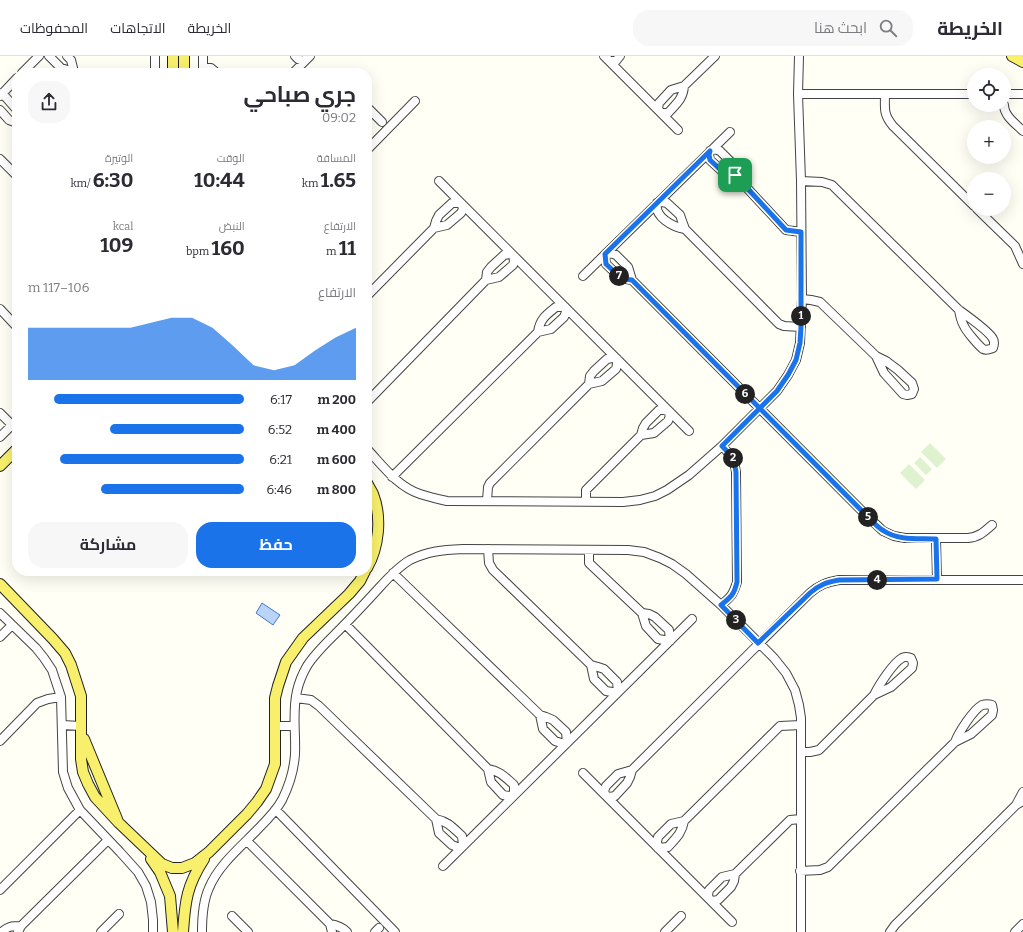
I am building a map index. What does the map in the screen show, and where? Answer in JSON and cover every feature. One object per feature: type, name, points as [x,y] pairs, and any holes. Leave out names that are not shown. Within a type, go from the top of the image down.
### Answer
[{"type":"main road","points":[[173,56],[173,68]]},
{"type":"main road","points":[[184,56],[184,68]]},
{"type":"main road","points":[[1012,56],[1023,62]]},
{"type":"main road","points":[[0,466],[12,454]]},
{"type":"main road","points":[[372,493],[377,509],[378,526],[376,545],[372,558]]},
{"type":"main road","points":[[0,584],[54,639],[71,665],[81,696],[83,772],[95,797],[119,824],[162,864],[172,868],[182,868],[195,864],[209,852],[248,814],[266,789],[275,764],[275,698],[286,662],[304,638],[348,594],[362,576]]},
{"type":"main road","points":[[144,847],[160,872],[170,896],[173,932]]},
{"type":"main road","points":[[183,932],[184,909],[187,893],[197,870],[209,852]]},
{"type":"street","points":[[27,68],[39,56]]},
{"type":"street","points":[[49,56],[61,68]]},
{"type":"street","points":[[67,56],[71,60],[73,68]]},
{"type":"street","points":[[155,56],[155,68]]},
{"type":"street","points":[[203,56],[203,68]]},
{"type":"street","points":[[295,56],[302,61],[308,57]]},
{"type":"street","points":[[606,57],[611,61],[616,61],[620,56]]},
{"type":"street","points":[[660,112],[658,108],[659,103],[672,90],[684,86],[715,56]]},
{"type":"street","points":[[372,455],[392,477],[406,488],[430,497],[447,501],[623,502],[655,496],[678,484],[722,446],[777,391],[796,360],[800,343],[802,299],[801,181],[798,94],[799,56]]},
{"type":"street","points":[[298,68],[308,57]]},
{"type":"street","points":[[606,57],[678,130]]},
{"type":"street","points":[[12,83],[1,94],[12,105]]},
{"type":"street","points":[[660,112],[668,113],[683,94],[684,86]]},
{"type":"street","points":[[798,94],[967,94]]},
{"type":"street","points":[[884,94],[887,118],[893,126],[967,199]]},
{"type":"street","points":[[1011,94],[1023,94]]},
{"type":"street","points":[[372,145],[415,101]]},
{"type":"street","points":[[0,110],[9,120],[12,121]]},
{"type":"street","points":[[372,112],[382,122]]},
{"type":"street","points":[[1006,112],[1023,131]]},
{"type":"street","points":[[583,276],[730,132]]},
{"type":"street","points":[[710,151],[715,149],[720,151],[732,163],[735,175],[786,230],[801,232]]},
{"type":"street","points":[[710,151],[710,160],[723,172],[729,175],[735,175]]},
{"type":"street","points":[[0,159],[12,171]]},
{"type":"street","points":[[439,181],[688,431]]},
{"type":"street","points":[[801,181],[822,182],[832,185],[959,310],[993,337],[993,348],[988,350],[983,348],[970,335],[964,327],[959,310]]},
{"type":"street","points":[[372,291],[434,228],[439,215],[452,203],[458,202],[462,204]]},
{"type":"street","points":[[657,204],[662,202],[667,203],[680,216],[685,229],[780,324],[784,326],[801,327]]},
{"type":"street","points":[[434,228],[447,225],[461,213],[463,209],[462,204]]},
{"type":"street","points":[[657,204],[657,212],[670,224],[685,229]]},
{"type":"street","points":[[984,216],[1014,246],[1023,264]]},
{"type":"street","points":[[1014,246],[1023,250]]},
{"type":"street","points":[[605,254],[616,255],[628,267],[632,280],[859,509],[883,531],[894,536],[905,538],[974,538],[981,535],[992,525]]},
{"type":"street","points":[[605,254],[606,264],[619,276],[632,280]]},
{"type":"street","points":[[486,280],[487,272],[491,267],[504,255],[513,255]]},
{"type":"street","points":[[372,397],[486,280],[499,277],[513,265],[513,255]]},
{"type":"street","points":[[802,299],[820,302],[876,356],[886,361],[912,383],[914,389],[912,394],[902,394],[884,373],[876,356]]},
{"type":"street","points":[[538,332],[539,324],[542,319],[556,307],[565,307]]},
{"type":"street","points":[[392,477],[538,332],[551,329],[564,317],[566,312],[565,307]]},
{"type":"street","points":[[0,309],[12,322]]},
{"type":"street","points":[[589,384],[590,376],[607,359],[617,359]]},
{"type":"street","points":[[486,501],[490,483],[589,384],[602,381],[616,369],[617,359]]},
{"type":"street","points":[[586,502],[586,490],[641,435],[646,423],[659,410],[668,411]]},
{"type":"street","points":[[641,435],[654,433],[668,421],[670,416],[668,411]]},
{"type":"street","points":[[0,413],[12,420]]},
{"type":"street","points":[[0,437],[12,425]]},
{"type":"street","points":[[721,605],[730,598],[734,592],[737,582],[736,472],[734,461],[729,452],[722,446]]},
{"type":"street","points":[[936,539],[937,579]]},
{"type":"street","points":[[488,549],[489,563],[493,570],[591,665],[594,678],[606,691],[618,692]]},
{"type":"street","points":[[202,932],[205,902],[209,888],[216,874],[276,810],[287,791],[295,755],[294,708],[297,690],[312,658],[393,573],[410,561],[422,555],[436,551],[488,549],[628,550],[644,552],[660,558],[686,574],[721,605],[774,658],[786,673],[795,690],[799,705],[801,752],[801,932]]},
{"type":"street","points":[[589,550],[589,563],[642,613],[646,626],[658,639],[670,641]]},
{"type":"street","points":[[393,573],[540,715],[552,720],[566,732],[567,743]]},
{"type":"street","points":[[606,796],[615,796],[627,783],[632,770],[817,586],[827,582],[839,580],[1023,580]]},
{"type":"street","points":[[0,613],[36,648],[52,670],[61,698],[63,772],[68,788],[80,810],[138,872],[146,886],[151,902],[153,932]]},
{"type":"street","points":[[642,613],[655,617],[669,630],[670,641]]},
{"type":"street","points":[[443,866],[692,619]]},
{"type":"street","points":[[345,624],[488,769],[491,782],[503,795],[514,795]]},
{"type":"street","points":[[0,637],[12,625]]},
{"type":"street","points":[[801,752],[819,750],[874,695],[888,672],[900,659],[906,657],[911,658],[913,663],[912,668],[891,687],[874,695]]},
{"type":"street","points":[[591,665],[604,669],[617,682],[618,692]]},
{"type":"street","points":[[0,741],[37,703],[48,699],[61,698]]},
{"type":"street","points":[[296,698],[311,700],[319,706],[436,820],[439,833],[452,845],[457,847],[463,846]]},
{"type":"street","points":[[800,871],[820,870],[828,867],[955,742],[971,734],[992,715],[992,705],[986,704],[981,706],[959,732],[955,742]]},
{"type":"street","points":[[540,715],[543,729],[555,741],[567,743]]},
{"type":"street","points":[[62,725],[82,730]]},
{"type":"street","points":[[658,848],[658,837],[671,824],[684,821],[780,726],[800,725]]},
{"type":"street","points":[[275,726],[294,726]]},
{"type":"street","points":[[488,769],[501,773],[514,786],[514,795]]},
{"type":"street","points":[[606,796],[604,791],[606,786],[618,774],[632,770]]},
{"type":"street","points":[[583,774],[732,922]]},
{"type":"street","points":[[890,932],[1020,803],[1023,792]]},
{"type":"street","points":[[0,890],[80,810]]},
{"type":"street","points":[[276,810],[395,932]]},
{"type":"street","points":[[709,899],[709,890],[722,877],[735,874],[790,820],[800,819]]},
{"type":"street","points":[[436,820],[449,824],[462,836],[463,846]]},
{"type":"street","points":[[658,848],[668,847],[680,834],[684,821]]},
{"type":"street","points":[[2,932],[6,928],[12,926],[20,929],[108,840]]},
{"type":"street","points":[[247,841],[331,928],[337,925],[347,932]]},
{"type":"street","points":[[709,899],[718,900],[731,887],[735,874]]},
{"type":"street","points":[[101,932],[119,914]]},
{"type":"street","points":[[232,916],[248,932]]},
{"type":"street","points":[[665,932],[681,916]]},
{"type":"street","points":[[1015,932],[1023,924]]},
{"type":"green space","points":[[930,443],[946,459],[937,468],[921,452]]},
{"type":"green space","points":[[920,457],[932,469],[926,475],[914,463]]},
{"type":"green space","points":[[909,464],[925,480],[916,489],[900,473]]},
{"type":"water","points":[[262,603],[280,615],[273,625],[256,613]]},
{"type":"route","points":[[735,175],[729,175],[723,172],[710,160],[710,151],[605,254],[606,264],[619,276],[632,280],[760,408],[865,514],[883,531],[894,536],[905,538],[936,539],[937,579],[839,580],[827,582],[817,586],[758,643],[721,605],[730,598],[734,592],[737,582],[736,472],[734,461],[729,452],[722,446],[760,408],[777,391],[796,360],[800,343],[801,327],[801,232],[786,230],[735,175]]}]
